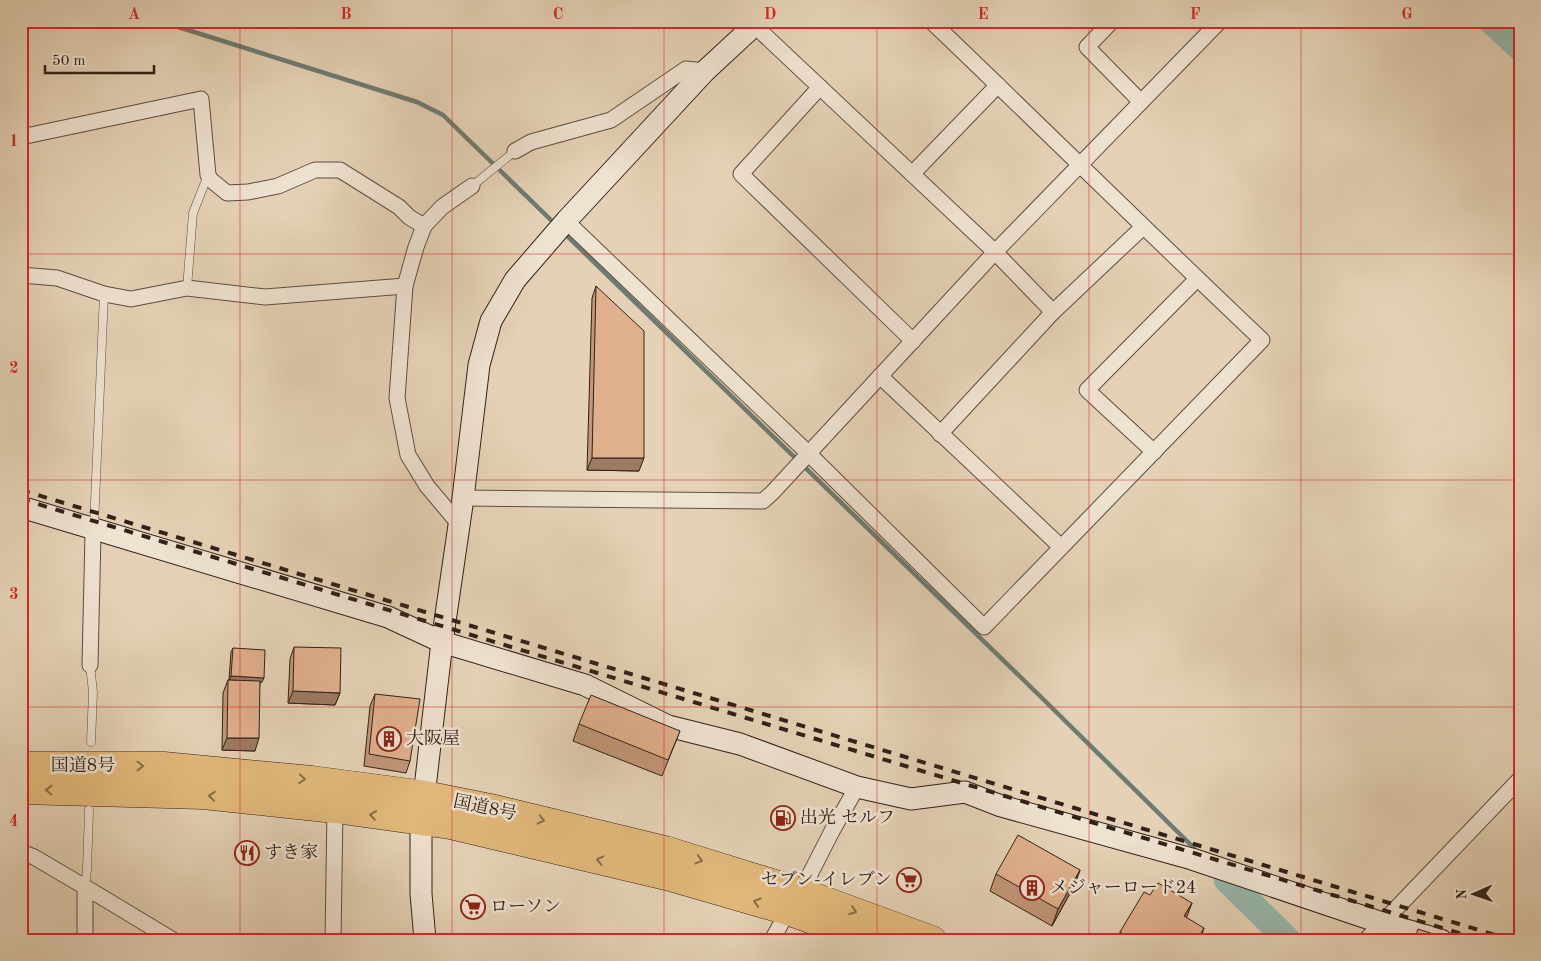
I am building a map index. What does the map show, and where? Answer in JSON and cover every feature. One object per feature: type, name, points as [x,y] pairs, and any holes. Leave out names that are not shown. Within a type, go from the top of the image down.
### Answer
[{"type":"highway","name":"国道8号","points":[[21,766],[164,766],[312,780],[425,795],[495,809],[665,850],[795,902],[869,940]]},
{"type":"highway","name":"国道8号","points":[[21,790],[203,794],[335,809],[450,825],[674,878],[795,902],[932,940]]},
{"type":"street","points":[[566,221],[808,453],[984,627],[1262,340],[931,21]]},
{"type":"street","points":[[1112,21],[1087,47],[1141,102]]},
{"type":"street","points":[[463,498],[763,501],[995,252],[1220,21]]},
{"type":"street","points":[[425,940],[421,894],[421,822],[442,642],[460,524],[479,365],[491,321],[515,280],[566,221],[705,71],[757,23],[820,87],[995,252],[1053,312]]},
{"type":"street","points":[[509,156],[531,142],[610,120],[686,69],[705,71]]},
{"type":"street","points":[[912,174],[998,85]]},
{"type":"street","points":[[820,87],[741,174],[913,341]]},
{"type":"street","points":[[21,137],[201,99],[208,175],[211,180],[227,193],[248,192],[278,186],[315,170],[340,170],[424,226]]},
{"type":"street","points":[[460,524],[427,486],[408,455],[397,398],[405,286],[416,247],[424,226],[442,207],[472,186]]},
{"type":"street","points":[[940,434],[1053,312],[1143,227]]},
{"type":"street","points":[[21,275],[57,278],[104,294],[131,298],[187,288],[265,298],[405,286]]},
{"type":"street","points":[[1154,452],[1087,390],[1197,279]]},
{"type":"street","points":[[880,376],[1061,547]]},
{"type":"street","points":[[21,507],[388,617],[442,642],[584,685],[668,726],[740,744],[857,787],[911,799],[965,792],[1001,806],[1192,859],[1382,923],[1441,940]]},
{"type":"street","points":[[90,665],[93,530]]},
{"type":"street","points":[[1366,940],[1520,779]]},
{"type":"street","points":[[772,940],[795,902],[857,787]]},
{"type":"street","points":[[333,940],[335,809]]},
{"type":"street","points":[[21,852],[34,857],[173,940]]},
{"type":"street","points":[[84,940],[85,887]]},
{"type":"lane","points":[[472,186],[509,156]]},
{"type":"lane","points":[[187,288],[193,213],[208,175]]},
{"type":"lane","points":[[93,530],[104,294]]},
{"type":"lane","points":[[90,665],[93,692],[91,742]]},
{"type":"lane","points":[[85,887],[89,810]]},
{"type":"building","points":[[596,286],[644,331],[644,458],[592,458]]},
{"type":"building","points":[[294,647],[341,648],[340,693],[293,691]]},
{"type":"building","points":[[233,648],[265,650],[264,678],[231,676]]},
{"type":"building","points":[[228,680],[260,681],[259,738],[227,738]]},
{"type":"building","name":"大阪屋","points":[[375,694],[420,699],[410,761],[369,754]]},
{"type":"building","points":[[591,695],[680,731],[668,760],[579,724]]},
{"type":"building","points":[[1018,835],[1080,870],[1058,909],[996,874]]},
{"type":"building","points":[[1158,883],[1192,903],[1184,916],[1204,928],[1197,940],[1124,940],[1127,936],[1120,932],[1144,892],[1150,895]]},
{"type":"building","points":[[1418,929],[1452,940],[1414,940]]},
{"type":"waterway","points":[[159,21],[417,102],[443,115],[555,224]]},
{"type":"waterway","points":[[1491,21],[1520,48]]},
{"type":"waterway","points":[[564,233],[1194,848]]},
{"type":"waterway","points":[[1227,880],[1288,940]]},
{"type":"railway","points":[[21,490],[1512,940]]},
{"type":"railway","points":[[21,499],[1482,940]]},
{"type":"place","name":"大阪屋","points":[[389,739]]},
{"type":"place","name":"出光 セルフ","points":[[783,818]]},
{"type":"place","name":"すき家","points":[[247,853]]},
{"type":"place","name":"セブン-イレブン","points":[[909,880]]},
{"type":"place","name":"メジャーロード24","points":[[1032,888]]},
{"type":"place","name":"ローソン","points":[[473,907]]}]
